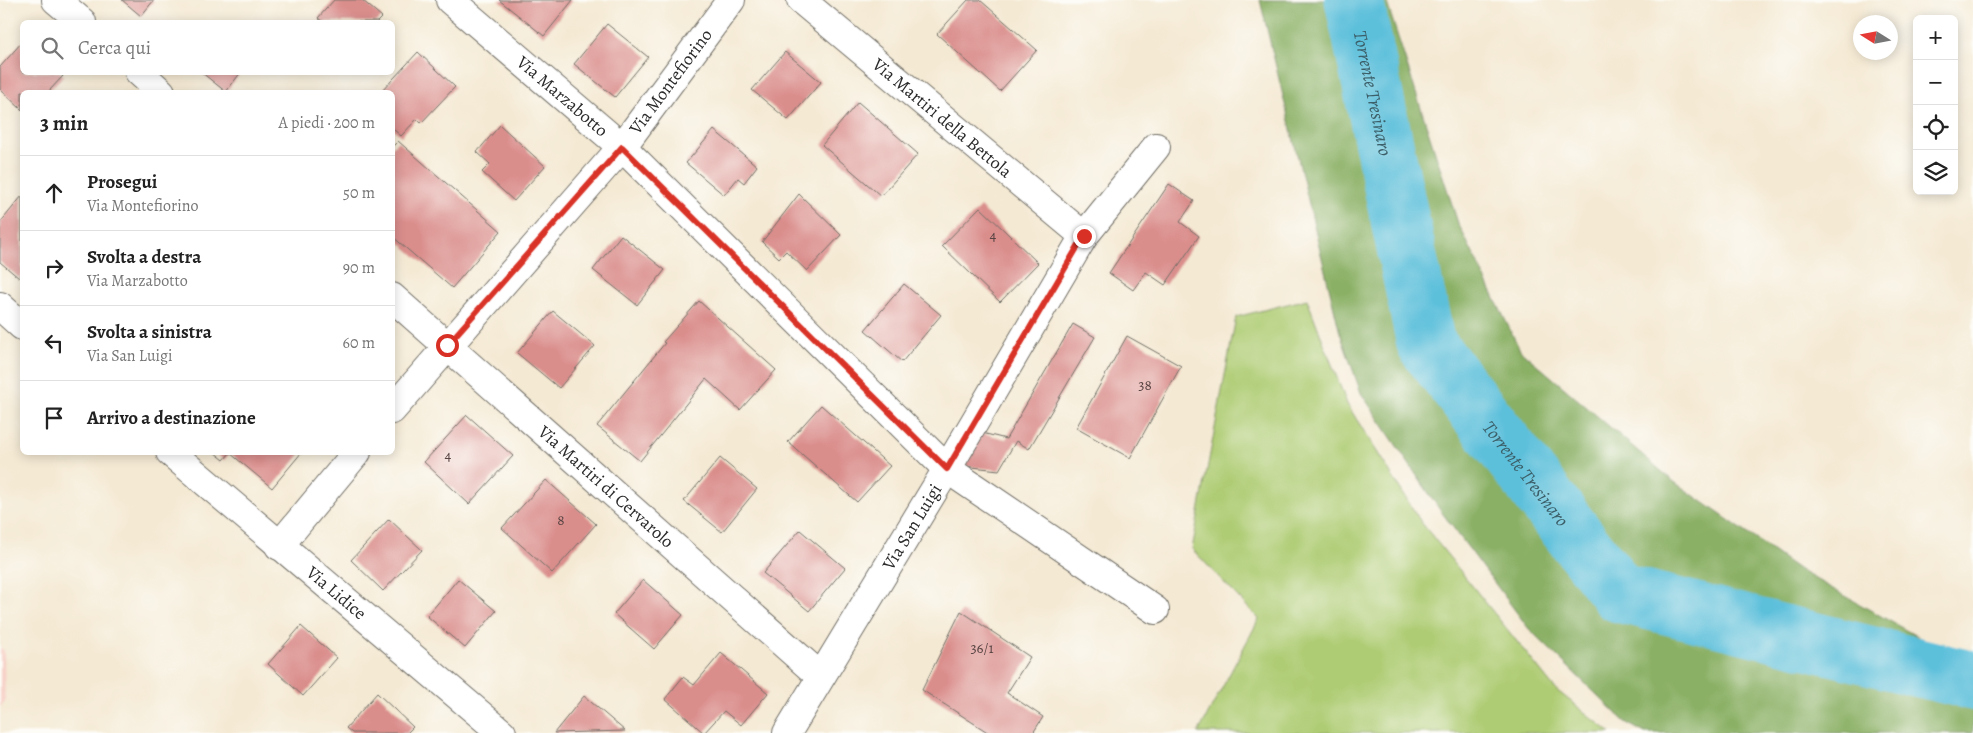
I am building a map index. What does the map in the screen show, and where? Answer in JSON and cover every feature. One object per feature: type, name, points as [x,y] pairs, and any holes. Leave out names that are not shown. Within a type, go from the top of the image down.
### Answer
[{"type":"street","points":[[56,0],[80,20]]},
{"type":"street","name":"Via Marzabotto","points":[[450,0],[622,147],[947,469],[1155,610]]},
{"type":"street","name":"Via Montefiorino","points":[[395,406],[622,147],[731,0]]},
{"type":"street","name":"Via Martiri della Bettola","points":[[801,0],[1084,236]]},
{"type":"street","points":[[141,75],[159,90]]},
{"type":"street","name":"Via San Luigi","points":[[787,733],[947,469],[1084,236],[1156,147]]},
{"type":"street","name":"Via Martiri di Cervarolo","points":[[395,300],[820,676]]},
{"type":"street","points":[[0,306],[20,324]]},
{"type":"street","name":"Via Lidice","points":[[173,455],[502,733]]},
{"type":"street","points":[[279,546],[355,455]]},
{"type":"shaded area","points":[[0,648],[4,650],[5,701],[0,707]]},
{"type":"green space","points":[[1260,0],[1386,0],[1458,223],[1520,350],[1673,481],[1801,571],[1973,668],[1973,733],[1645,733],[1625,722],[1529,629],[1440,510],[1361,393],[1340,333]]},
{"type":"green space","points":[[1307,299],[1347,404],[1421,522],[1555,689],[1611,733],[1198,733],[1259,619],[1192,549],[1236,317]]},
{"type":"building","points":[[122,0],[154,0],[141,16]]},
{"type":"building","points":[[334,0],[362,0],[382,17],[379,20],[320,20],[318,18]]},
{"type":"building","points":[[499,0],[573,0],[544,36]]},
{"type":"building","points":[[968,0],[980,0],[1037,50],[1000,91],[937,34]]},
{"type":"building","points":[[607,24],[648,57],[615,97],[574,64]]},
{"type":"building","points":[[20,44],[20,75],[63,76],[50,90],[20,90],[20,108],[0,89],[0,67]]},
{"type":"building","points":[[418,52],[455,87],[421,123],[417,119],[401,136],[395,131],[395,90],[383,90]]},
{"type":"building","points":[[785,52],[821,82],[788,120],[752,90]]},
{"type":"building","points":[[205,75],[239,75],[228,90],[224,90]]},
{"type":"building","points":[[858,102],[918,154],[881,196],[822,145]]},
{"type":"building","points":[[500,125],[545,166],[514,201],[482,172],[490,164],[477,152]]},
{"type":"building","points":[[714,130],[757,166],[744,183],[738,178],[724,195],[686,163]]},
{"type":"building","points":[[398,141],[501,231],[452,288],[395,239],[395,144]]},
{"type":"building","points":[[1169,184],[1194,201],[1180,222],[1199,236],[1165,285],[1146,272],[1133,290],[1109,273]]},
{"type":"building","points":[[799,194],[841,235],[807,271],[786,251],[779,258],[762,242]]},
{"type":"building","points":[[20,198],[19,278],[0,262],[0,223]]},
{"type":"building","points":[[980,207],[1038,263],[1000,302],[942,246]]},
{"type":"building","points":[[621,235],[665,270],[637,305],[593,270]]},
{"type":"building","points":[[904,284],[941,315],[902,362],[865,330]]},
{"type":"building","points":[[699,301],[776,370],[740,410],[706,379],[640,461],[597,426],[665,343],[663,342]]},
{"type":"building","points":[[553,311],[595,346],[559,388],[517,353]]},
{"type":"building","points":[[1073,324],[1095,337],[1029,449],[1016,441],[999,470],[963,466],[982,433],[1006,439]]},
{"type":"building","points":[[1127,336],[1181,366],[1130,458],[1076,428]]},
{"type":"building","points":[[821,405],[890,466],[857,502],[788,442]]},
{"type":"building","points":[[467,415],[513,456],[469,504],[424,462]]},
{"type":"building","points":[[218,455],[228,455],[224,460]]},
{"type":"building","points":[[232,455],[300,455],[272,488]]},
{"type":"building","points":[[720,458],[757,489],[722,532],[684,501]]},
{"type":"building","points":[[546,480],[596,524],[552,573],[502,528]]},
{"type":"building","points":[[389,519],[422,550],[383,591],[351,560]]},
{"type":"building","points":[[800,530],[845,568],[809,611],[763,573]]},
{"type":"building","points":[[458,579],[496,611],[465,648],[427,616]]},
{"type":"building","points":[[643,580],[683,615],[654,649],[614,614]]},
{"type":"building","points":[[961,611],[1030,657],[1007,693],[1043,717],[1033,733],[989,733],[922,690]]},
{"type":"building","points":[[301,626],[337,658],[303,696],[268,664]]},
{"type":"building","points":[[721,653],[768,693],[741,725],[724,711],[704,733],[665,699],[683,677],[694,685]]},
{"type":"building","points":[[377,693],[413,727],[407,733],[352,733],[346,728]]},
{"type":"building","points":[[584,696],[591,702],[625,731],[554,733]]},
{"type":"waterway","name":"Torrente Tresinaro","points":[[1354,0],[1426,344],[1619,593],[1973,681]]},
{"type":"route","points":[[447,345],[622,147],[947,469],[1084,236]]}]
